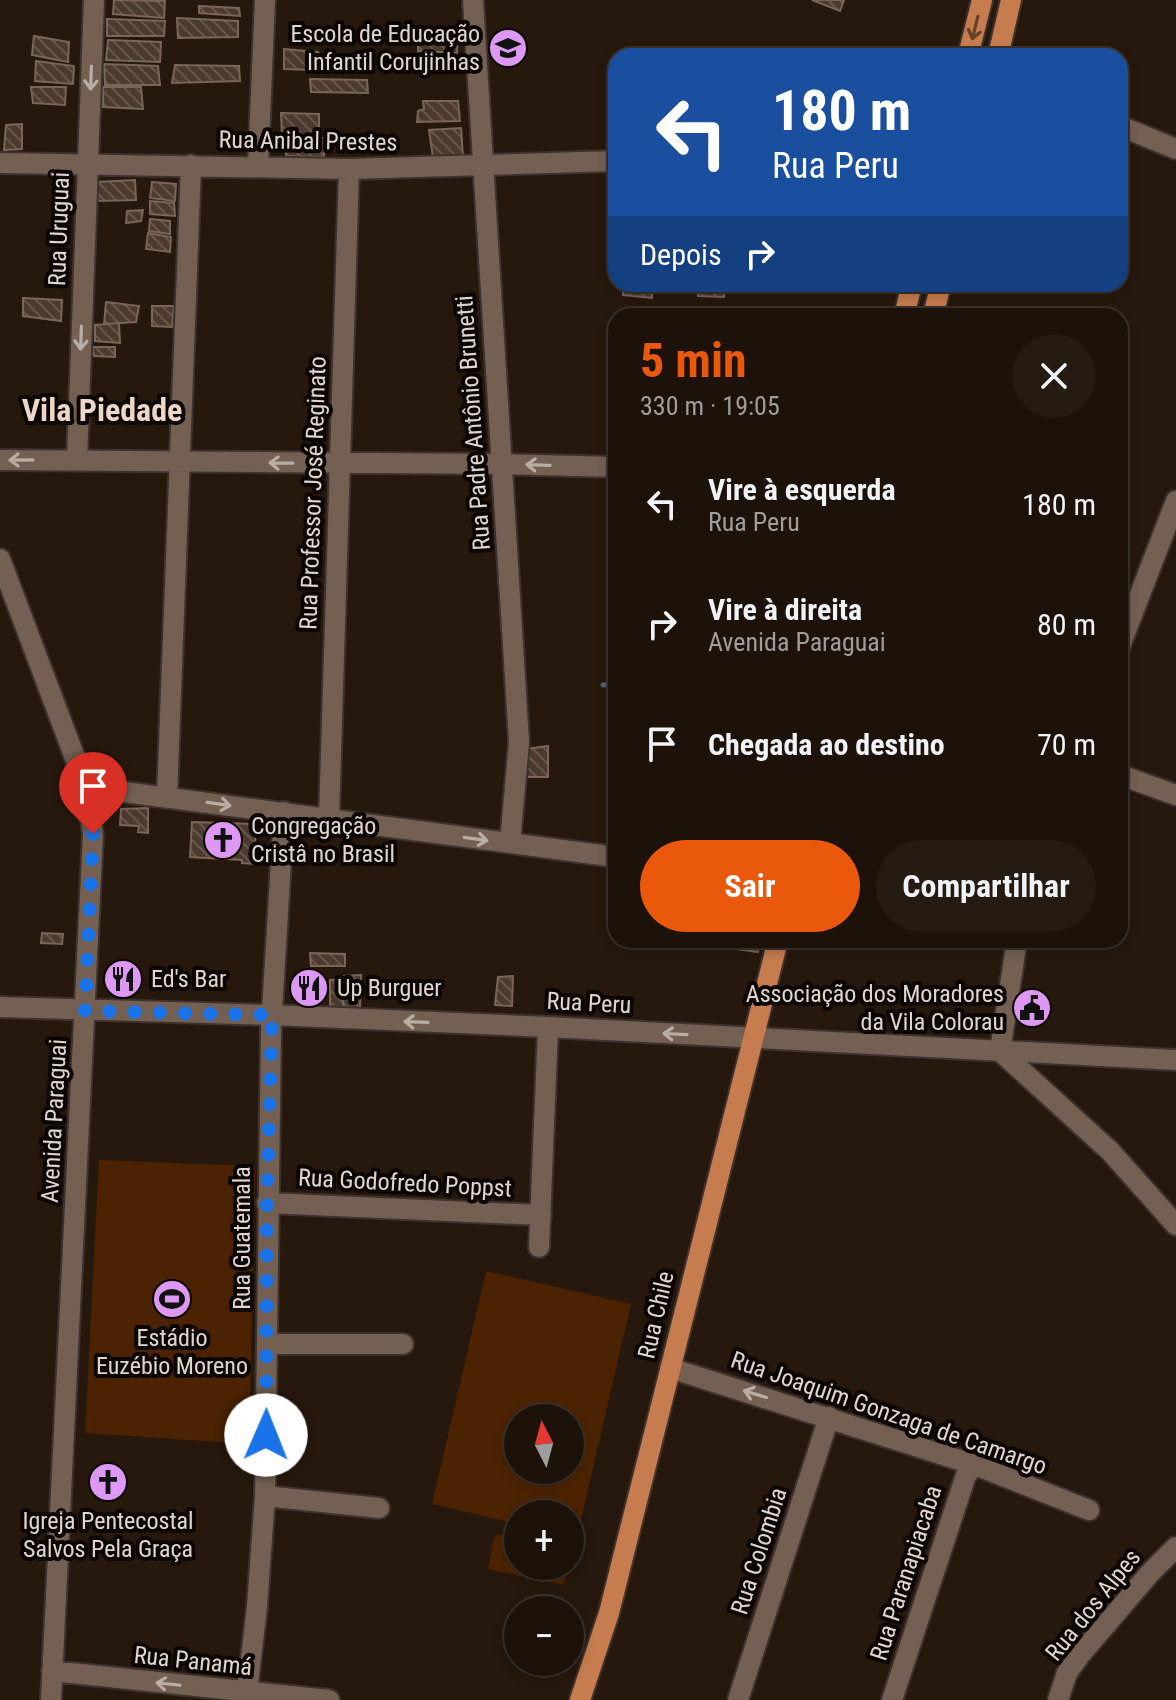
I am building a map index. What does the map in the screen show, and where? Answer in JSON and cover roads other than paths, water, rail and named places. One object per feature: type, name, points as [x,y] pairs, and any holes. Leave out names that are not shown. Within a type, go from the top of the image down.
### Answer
[{"type":"main road","points":[[970,48],[982,0]]},
{"type":"main road","points":[[1000,48],[1011,0]]},
{"type":"main road","name":"Rua Chile","points":[[580,1700],[609,1613],[776,948]]},
{"type":"street","name":"Rua Uruguai","points":[[77,459],[94,0]]},
{"type":"street","points":[[258,165],[265,0]]},
{"type":"street","name":"Rua Padre Antônio Brunetti","points":[[473,0],[519,742],[510,843]]},
{"type":"street","points":[[1128,129],[1176,149]]},
{"type":"street","name":"Rua Anibal Prestes","points":[[0,163],[258,165],[349,169],[608,161]]},
{"type":"street","points":[[167,797],[191,165]]},
{"type":"street","name":"Rua Professor José Reginato","points":[[329,818],[349,169]]},
{"type":"street","points":[[0,460],[608,467]]},
{"type":"street","points":[[1128,626],[1174,512]]},
{"type":"street","name":"Avenida Paraguai","points":[[0,559],[86,787],[93,834],[51,1700]]},
{"type":"street","points":[[1128,778],[1176,795]]},
{"type":"street","points":[[86,787],[608,856]]},
{"type":"street","name":"Rua Guatemala","points":[[246,1696],[257,1607],[265,1496],[272,1015],[284,812]]},
{"type":"street","points":[[1016,948],[1000,1051],[1110,1151],[1176,1225]]},
{"type":"street","name":"Rua Peru","points":[[0,1007],[548,1027],[1176,1060]]},
{"type":"street","points":[[539,1247],[548,1027]]},
{"type":"street","name":"Rua Godofredo Poppst","points":[[267,1203],[541,1215]]},
{"type":"street","points":[[267,1344],[403,1344]]},
{"type":"street","name":"Rua Joaquim Gonzaga de Camargo","points":[[670,1368],[975,1465],[1089,1510]]},
{"type":"street","name":"Rua Colombia","points":[[738,1700],[829,1417]]},
{"type":"street","name":"Rua Paranapiacaba","points":[[892,1700],[966,1475],[975,1465]]},
{"type":"street","points":[[265,1496],[379,1508]]},
{"type":"street","name":"Rua dos Alpes","points":[[1058,1700],[1067,1673],[1080,1655],[1176,1547]]},
{"type":"street","name":"Rua Panamá","points":[[52,1671],[246,1696],[329,1700]]},
{"type":"waterway","points":[[603,685],[608,685]]},
{"type":"place","name":"Escola de Educação Infantil Corujinhas","points":[[508,48]]},
{"type":"place","name":"Congregação Cristâ no Brasil","points":[[223,840]]},
{"type":"place","name":"Ed's Bar","points":[[123,979]]},
{"type":"place","name":"Up Burguer","points":[[309,988]]},
{"type":"place","name":"Associação dos Moradores da Vila Colorau","points":[[1032,1008]]},
{"type":"place","name":"Estádio Euzébio Moreno","points":[[172,1299]]},
{"type":"place","name":"Igreja Pentecostal Salvos Pela Graça","points":[[108,1482]]},
{"type":"district","name":"Vila Piedade","points":[[102,410]]}]
